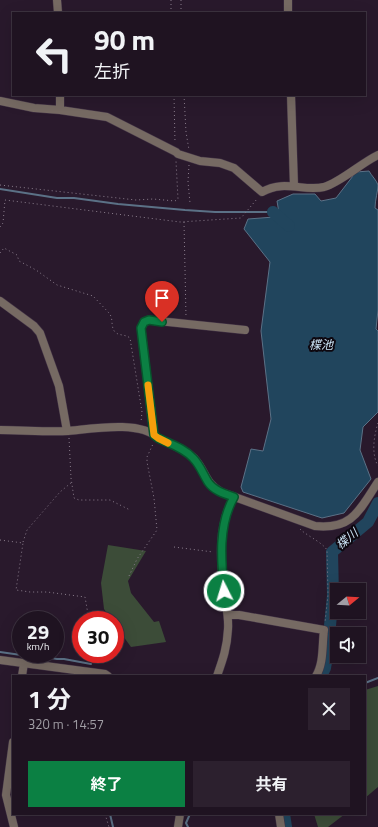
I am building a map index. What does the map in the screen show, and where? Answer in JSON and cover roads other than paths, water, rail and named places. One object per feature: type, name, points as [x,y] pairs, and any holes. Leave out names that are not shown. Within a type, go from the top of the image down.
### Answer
[{"type":"street","points":[[58,0],[58,12]]},
{"type":"street","points":[[288,0],[288,12]]},
{"type":"street","points":[[60,96],[60,110]]},
{"type":"street","points":[[291,96],[294,186]]},
{"type":"street","points":[[0,101],[34,108],[107,117],[177,153],[200,161],[220,163],[234,168],[262,192],[277,186],[324,187],[378,155]]},
{"type":"street","points":[[0,301],[34,326],[40,333],[59,386],[67,431]]},
{"type":"street","points":[[155,436],[141,328],[144,322],[149,320],[245,330]]},
{"type":"street","points":[[0,430],[67,431],[114,427],[125,427],[141,430],[186,452],[194,458],[208,482],[214,488],[234,497],[315,526],[327,527],[344,523],[351,519],[359,511],[378,482]]},
{"type":"street","points":[[217,675],[226,651],[228,615],[224,591],[222,540],[226,517],[234,497]]},
{"type":"street","points":[[228,615],[239,615],[324,630],[321,662],[317,675]]},
{"type":"street","points":[[0,660],[12,662]]},
{"type":"street","points":[[22,675],[24,663],[106,675]]},
{"type":"street","points":[[12,750],[6,795],[14,827]]},
{"type":"street","points":[[178,827],[180,815]]},
{"type":"street","points":[[279,815],[281,827]]},
{"type":"water","name":"楪池","points":[[369,171],[378,185],[375,208],[378,210],[378,310],[376,329],[378,331],[378,412],[363,427],[360,450],[371,479],[344,513],[322,518],[243,492],[241,487],[251,449],[263,451],[271,419],[261,331],[270,262],[244,229],[248,219],[274,217],[279,213],[277,201],[293,194],[315,194],[321,201],[336,198],[356,172]]},
{"type":"waterway","points":[[0,189],[57,198],[74,198],[118,204],[185,210],[215,212],[273,212]]},
{"type":"waterway","name":"楪池","points":[[273,212],[289,226]]},
{"type":"waterway","name":"楪川","points":[[322,675],[325,668],[327,656],[333,595],[332,552],[368,522],[378,503]]},
{"type":"waterway","points":[[0,652],[21,655],[28,654],[91,664]]},
{"type":"waterway","points":[[366,683],[378,678]]},
{"type":"waterway","points":[[110,815],[113,827]]},
{"type":"waterway","points":[[188,827],[186,823],[190,815]]},
{"type":"waterway","name":"楪川","points":[[284,815],[286,827]]}]
